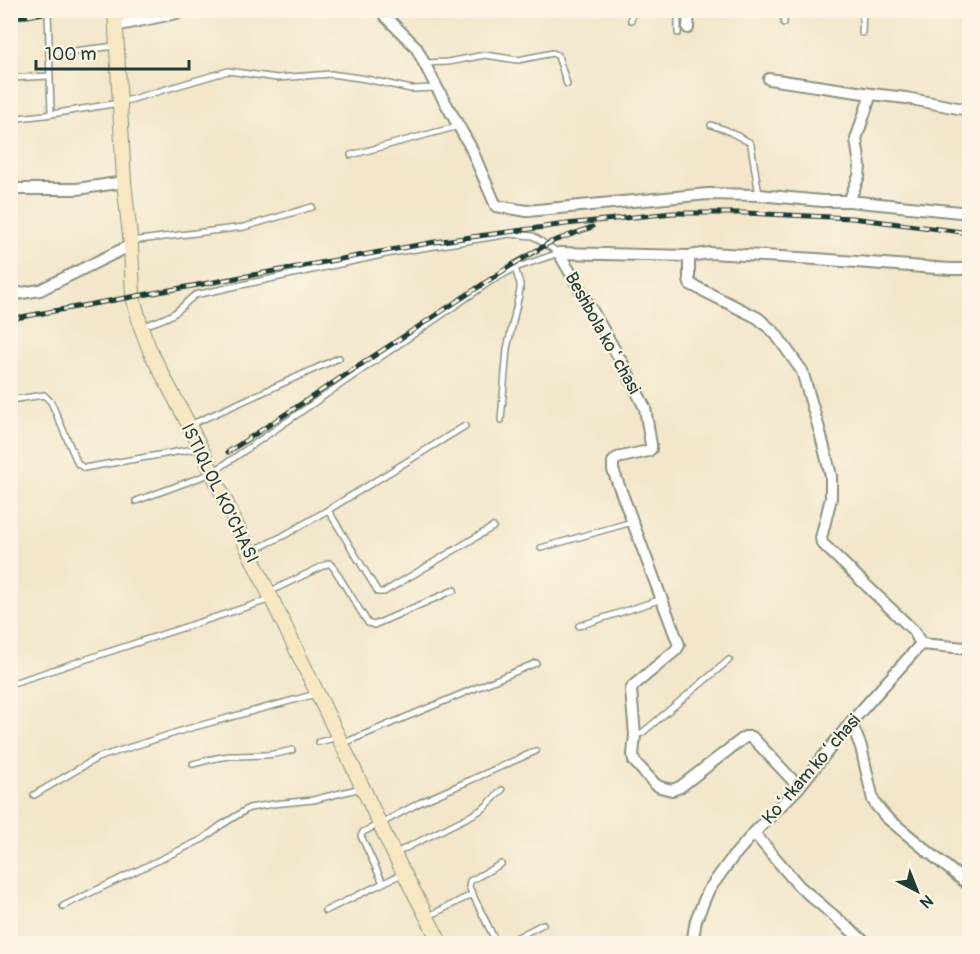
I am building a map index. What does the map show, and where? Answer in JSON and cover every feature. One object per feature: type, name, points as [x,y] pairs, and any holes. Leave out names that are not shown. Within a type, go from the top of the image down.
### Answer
[{"type":"main road","name":"ISTIQLOL KO'CHASI","points":[[115,10],[119,103],[131,243],[133,297],[141,327],[150,351],[201,448],[394,854],[441,944]]},
{"type":"street","points":[[115,26],[191,10]]},
{"type":"street","points":[[383,10],[385,16],[416,47],[470,146],[496,206],[527,211],[708,194],[849,201],[969,213]]},
{"type":"street","points":[[688,28],[689,10]]},
{"type":"street","points":[[769,79],[784,77],[871,94],[963,109],[969,108]]},
{"type":"street","points":[[849,201],[859,176],[860,166],[856,139],[871,94]]},
{"type":"street","points":[[10,189],[77,189],[124,182]]},
{"type":"street","points":[[10,295],[40,290],[131,243]]},
{"type":"street","name":"Beshbola koʻchasi","points":[[559,253],[689,256],[710,253],[950,270],[969,269]]},
{"type":"street","name":"Beshbola koʻchasi","points":[[559,253],[625,368],[645,408],[651,449],[617,458],[613,462],[613,470],[679,645],[676,651],[631,690],[635,735],[634,761],[655,784],[672,790],[680,787],[745,736],[750,736],[799,787]]},
{"type":"street","points":[[689,256],[690,284],[758,318],[775,333],[802,371],[831,476],[831,498],[821,538],[822,543],[914,631],[921,644],[969,647]]},
{"type":"street","name":"Koʻrkam koʻchasi","points":[[692,944],[696,920],[708,891],[732,858],[799,787],[851,722],[921,644]]},
{"type":"street","points":[[851,722],[861,747],[876,806],[886,817],[969,886]]},
{"type":"street","points":[[754,833],[799,886],[867,944]]},
{"type":"lane","points":[[48,10],[51,114]]},
{"type":"lane","points":[[631,20],[632,10]]},
{"type":"lane","points":[[678,10],[678,33]]},
{"type":"lane","points":[[784,10],[784,23]]},
{"type":"lane","points":[[862,33],[863,10]]},
{"type":"lane","points":[[50,54],[116,46]]},
{"type":"lane","points":[[424,63],[448,62],[485,55],[518,60],[553,53],[558,56],[567,84]]},
{"type":"lane","points":[[10,119],[119,103],[228,71],[276,78],[331,74],[411,89],[437,88]]},
{"type":"lane","points":[[10,78],[50,76]]},
{"type":"lane","points":[[711,125],[749,142],[759,195]]},
{"type":"lane","points":[[351,155],[459,126]]},
{"type":"lane","points":[[131,243],[244,227],[312,207]]},
{"type":"lane","points":[[141,327],[166,318],[195,295],[391,253],[510,234],[533,236],[559,253]]},
{"type":"lane","points":[[136,501],[212,473],[491,281],[515,268],[559,253]]},
{"type":"lane","points":[[501,420],[507,349],[520,290],[515,268]]},
{"type":"lane","points":[[189,426],[339,358]]},
{"type":"lane","points":[[10,400],[44,394],[51,402],[78,464],[84,468],[201,448]]},
{"type":"lane","points":[[249,552],[283,536],[328,510],[465,426]]},
{"type":"lane","points":[[328,510],[378,591],[384,592],[493,527]]},
{"type":"lane","points":[[541,548],[633,521]]},
{"type":"lane","points":[[10,684],[270,596],[329,563],[368,623],[374,625],[454,590]]},
{"type":"lane","points":[[579,626],[662,599]]},
{"type":"lane","points":[[635,735],[642,732],[729,660]]},
{"type":"lane","points":[[319,742],[340,740],[536,663]]},
{"type":"lane","points":[[34,795],[97,758],[187,729],[318,694]]},
{"type":"lane","points":[[193,764],[228,756],[266,756],[292,750]]},
{"type":"lane","points":[[383,883],[361,836],[363,832],[419,803],[536,751]]},
{"type":"lane","points":[[63,906],[203,839],[249,808],[313,800],[363,787]]},
{"type":"lane","points":[[394,854],[474,814],[484,808],[502,790]]},
{"type":"lane","points":[[497,944],[469,886],[470,880],[501,864]]},
{"type":"lane","points":[[325,911],[404,873]]},
{"type":"lane","points":[[427,917],[473,894]]},
{"type":"lane","points":[[504,944],[543,924]]},
{"type":"railway","points":[[10,17],[60,10]]},
{"type":"railway","points":[[10,319],[435,242],[566,224],[673,213],[746,213],[852,218],[970,233]]},
{"type":"railway","points":[[228,452],[512,265],[551,242],[592,227]]}]
